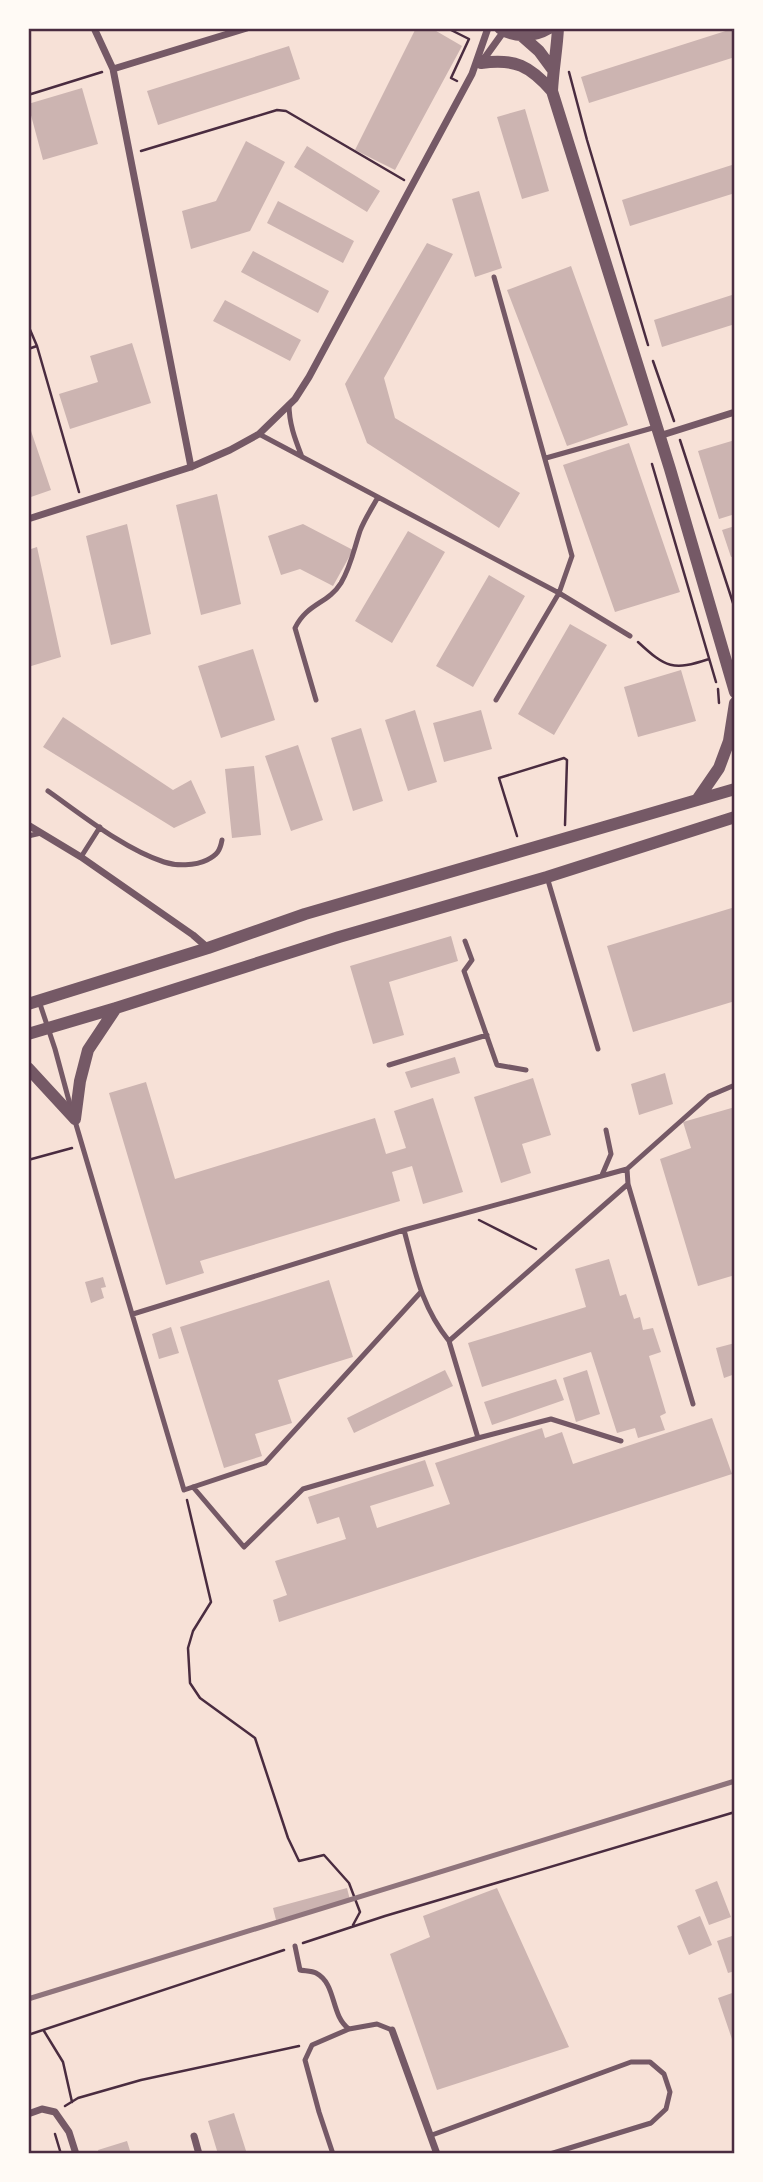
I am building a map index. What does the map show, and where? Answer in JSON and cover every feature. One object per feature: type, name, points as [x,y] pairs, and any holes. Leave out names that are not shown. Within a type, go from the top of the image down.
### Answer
[{"type":"street","points":[[94,28],[113,69],[191,467]]},
{"type":"street","points":[[113,69],[247,28]]},
{"type":"street","points":[[28,519],[191,467],[230,450],[259,434],[289,404],[309,377],[466,86],[488,28]]},
{"type":"street","points":[[522,36],[542,33],[548,28]]},
{"type":"street","points":[[558,28],[552,91],[735,692]]},
{"type":"street","points":[[472,74],[502,30],[522,36],[539,51],[552,70]]},
{"type":"street","points":[[481,64],[501,60],[516,63],[541,79],[552,91]]},
{"type":"street","points":[[657,431],[677,430],[735,412]]},
{"type":"street","points":[[696,800],[719,768],[729,741],[735,703]]},
{"type":"street","points":[[33,1002],[208,948],[304,914],[735,789]]},
{"type":"street","points":[[28,1034],[339,937],[547,877],[735,817]]},
{"type":"street","points":[[28,825],[82,857],[208,948]]},
{"type":"street","points":[[75,1119],[88,1050],[116,1008]]},
{"type":"street","points":[[28,1068],[75,1119]]},
{"type":"street","points":[[392,2030],[437,2154]]},
{"type":"street","points":[[28,2114],[42,2109],[55,2112],[69,2132],[76,2154]]},
{"type":"street","points":[[194,2136],[199,2154]]},
{"type":"lane","points":[[494,277],[572,556],[559,593],[496,700]]},
{"type":"lane","points":[[289,404],[293,437],[302,457]]},
{"type":"lane","points":[[545,458],[657,431]]},
{"type":"lane","points":[[259,434],[559,593],[630,636]]},
{"type":"lane","points":[[316,699],[295,628],[309,609],[332,595],[341,584],[352,561],[360,530],[378,497]]},
{"type":"lane","points":[[48,791],[125,843],[166,863],[201,863],[214,857],[220,850],[222,840]]},
{"type":"lane","points":[[82,857],[100,827]]},
{"type":"lane","points":[[28,836],[41,833]]},
{"type":"lane","points":[[547,877],[597,1049]]},
{"type":"lane","points":[[465,940],[472,960],[464,971],[497,1065],[526,1070]]},
{"type":"lane","points":[[33,1002],[48,1028],[184,1490],[265,1462],[421,1293]]},
{"type":"lane","points":[[389,1065],[486,1035]]},
{"type":"lane","points":[[133,1314],[464,1212],[627,1169],[709,1096],[735,1085]]},
{"type":"lane","points":[[602,1175],[611,1154],[606,1130]]},
{"type":"lane","points":[[627,1169],[628,1184],[693,1404]]},
{"type":"lane","points":[[449,1341],[628,1184]]},
{"type":"lane","points":[[404,1230],[421,1293],[440,1330],[449,1341],[478,1438]]},
{"type":"lane","points":[[193,1487],[244,1547],[303,1489],[478,1438],[551,1419],[621,1441]]},
{"type":"lane","points":[[295,1946],[300,1970],[317,1974],[332,1992],[342,2024],[349,2029]]},
{"type":"lane","points":[[334,2154],[305,2060],[312,2045],[349,2029],[377,2024],[392,2030]]},
{"type":"lane","points":[[432,2136],[631,2062],[650,2062],[664,2074],[670,2092],[666,2109],[651,2123],[550,2154]]},
{"type":"path","points":[[447,28],[469,39],[452,78],[466,86]]},
{"type":"path","points":[[568,68],[648,344]]},
{"type":"path","points":[[28,95],[113,69]]},
{"type":"path","points":[[130,154],[278,110],[286,111],[413,185]]},
{"type":"path","points":[[28,325],[37,346],[82,502]]},
{"type":"path","points":[[28,349],[37,346]]},
{"type":"path","points":[[652,358],[735,609]]},
{"type":"path","points":[[650,458],[718,690],[719,711]]},
{"type":"path","points":[[630,636],[657,660],[673,666],[688,666],[724,654]]},
{"type":"path","points":[[517,839],[499,778],[564,758],[567,760],[565,825]]},
{"type":"path","points":[[28,1160],[83,1145]]},
{"type":"path","points":[[464,1212],[546,1254]]},
{"type":"path","points":[[184,1490],[211,1602],[193,1631],[188,1648],[191,1683],[200,1698],[256,1738],[288,1838],[299,1861],[324,1855],[349,1883],[360,1912],[352,1927]]},
{"type":"path","points":[[28,2035],[352,1927],[735,1812]]},
{"type":"path","points":[[44,2030],[63,2062],[72,2102]]},
{"type":"path","points":[[61,2154],[53,2128],[55,2112],[78,2098],[141,2080],[292,2046],[312,2045]]},
{"type":"building","points":[[416,28],[431,28],[462,46],[395,170],[355,150]]},
{"type":"building","points":[[735,28],[735,57],[589,103],[581,77]]},
{"type":"building","points":[[289,46],[300,79],[158,125],[147,91]]},
{"type":"building","points":[[82,88],[98,144],[43,160],[28,104]]},
{"type":"building","points":[[525,109],[549,191],[522,199],[497,117]]},
{"type":"building","points":[[246,141],[285,162],[250,231],[191,249],[182,211],[216,201]]},
{"type":"building","points":[[307,146],[380,191],[367,212],[294,167]]},
{"type":"building","points":[[735,164],[735,193],[630,226],[622,200]]},
{"type":"building","points":[[479,191],[502,268],[475,277],[452,199]]},
{"type":"building","points":[[278,201],[354,241],[343,263],[267,223]]},
{"type":"building","points":[[427,243],[453,254],[384,378],[395,418],[520,493],[499,528],[367,443],[345,384]]},
{"type":"building","points":[[253,251],[329,291],[318,313],[241,272]]},
{"type":"building","points":[[571,266],[628,425],[567,446],[507,290]]},
{"type":"building","points":[[735,294],[735,324],[662,347],[654,320]]},
{"type":"building","points":[[225,300],[301,340],[290,361],[213,321]]},
{"type":"building","points":[[132,343],[151,403],[70,429],[59,394],[98,382],[90,356]]},
{"type":"building","points":[[28,422],[51,490],[28,498]]},
{"type":"building","points":[[735,440],[735,514],[719,519],[698,451]]},
{"type":"building","points":[[629,443],[680,592],[615,612],[563,465]]},
{"type":"building","points":[[217,494],[241,604],[201,615],[176,505]]},
{"type":"building","points":[[127,524],[151,634],[111,645],[86,536]]},
{"type":"building","points":[[303,524],[353,550],[333,586],[300,569],[281,575],[268,536]]},
{"type":"building","points":[[735,526],[735,556],[731,557],[722,530]]},
{"type":"building","points":[[408,531],[445,552],[392,643],[355,621]]},
{"type":"building","points":[[37,547],[61,657],[28,667],[28,550]]},
{"type":"building","points":[[489,575],[525,596],[473,687],[436,666]]},
{"type":"building","points":[[570,624],[607,645],[554,735],[518,714]]},
{"type":"building","points":[[253,649],[275,720],[221,738],[198,666]]},
{"type":"building","points":[[681,670],[696,721],[638,737],[624,687]]},
{"type":"building","points":[[415,710],[437,782],[408,791],[385,720]]},
{"type":"building","points":[[481,710],[492,749],[444,762],[433,723]]},
{"type":"building","points":[[63,717],[173,790],[191,780],[206,813],[174,828],[43,747]]},
{"type":"building","points":[[361,728],[383,801],[353,811],[331,738]]},
{"type":"building","points":[[298,745],[323,820],[291,831],[265,756]]},
{"type":"building","points":[[254,766],[261,835],[232,838],[225,769]]},
{"type":"building","points":[[735,907],[735,1001],[633,1032],[607,946]]},
{"type":"building","points":[[451,936],[458,961],[389,982],[404,1035],[373,1044],[350,966]]},
{"type":"building","points":[[455,1057],[460,1073],[411,1088],[405,1072]]},
{"type":"building","points":[[665,1073],[673,1104],[639,1115],[631,1084]]},
{"type":"building","points":[[533,1078],[551,1135],[522,1144],[531,1173],[501,1183],[474,1097]]},
{"type":"building","points":[[146,1082],[175,1179],[375,1118],[386,1154],[406,1148],[394,1111],[433,1098],[463,1192],[423,1204],[412,1166],[392,1172],[400,1201],[200,1261],[204,1273],[166,1285],[109,1093]]},
{"type":"building","points":[[735,1107],[735,1275],[698,1286],[660,1159],[691,1148],[683,1122]]},
{"type":"building","points":[[609,1259],[620,1296],[626,1294],[634,1319],[640,1317],[643,1330],[653,1328],[661,1352],[649,1356],[666,1413],[660,1416],[665,1430],[638,1438],[635,1428],[617,1433],[591,1352],[482,1387],[468,1343],[586,1307],[575,1269]]},
{"type":"building","points":[[103,1277],[106,1287],[101,1288],[104,1298],[91,1303],[85,1282]]},
{"type":"building","points":[[329,1280],[353,1357],[278,1380],[292,1423],[255,1434],[262,1456],[224,1468],[180,1327]]},
{"type":"building","points":[[171,1327],[179,1353],[159,1359],[152,1334]]},
{"type":"building","points":[[735,1343],[735,1374],[724,1378],[716,1348]]},
{"type":"building","points":[[445,1370],[453,1386],[354,1433],[347,1418]]},
{"type":"building","points":[[587,1370],[600,1414],[576,1422],[563,1378]]},
{"type":"building","points":[[556,1379],[564,1400],[492,1425],[484,1402]]},
{"type":"building","points":[[712,1418],[732,1474],[279,1622],[273,1600],[287,1595],[275,1561],[346,1539],[339,1517],[317,1524],[308,1497],[425,1460],[434,1486],[370,1506],[377,1528],[450,1504],[435,1463],[542,1428],[545,1438],[562,1432],[573,1464]]},
{"type":"building","points":[[717,1881],[731,1917],[709,1925],[695,1890]]},
{"type":"building","points":[[347,1888],[350,1900],[276,1920],[273,1908]]},
{"type":"building","points":[[497,1888],[569,2047],[437,2090],[390,1954],[430,1937],[423,1916]]},
{"type":"building","points":[[700,1916],[712,1945],[689,1955],[677,1926]]},
{"type":"building","points":[[735,1935],[735,1971],[728,1973],[717,1941]]},
{"type":"building","points":[[735,1992],[735,2048],[718,1998]]},
{"type":"building","points":[[234,2113],[247,2154],[218,2154],[208,2121]]},
{"type":"building","points":[[127,2141],[131,2154],[99,2154],[98,2150]]},
{"type":"railway","points":[[28,1999],[735,1781]]}]
